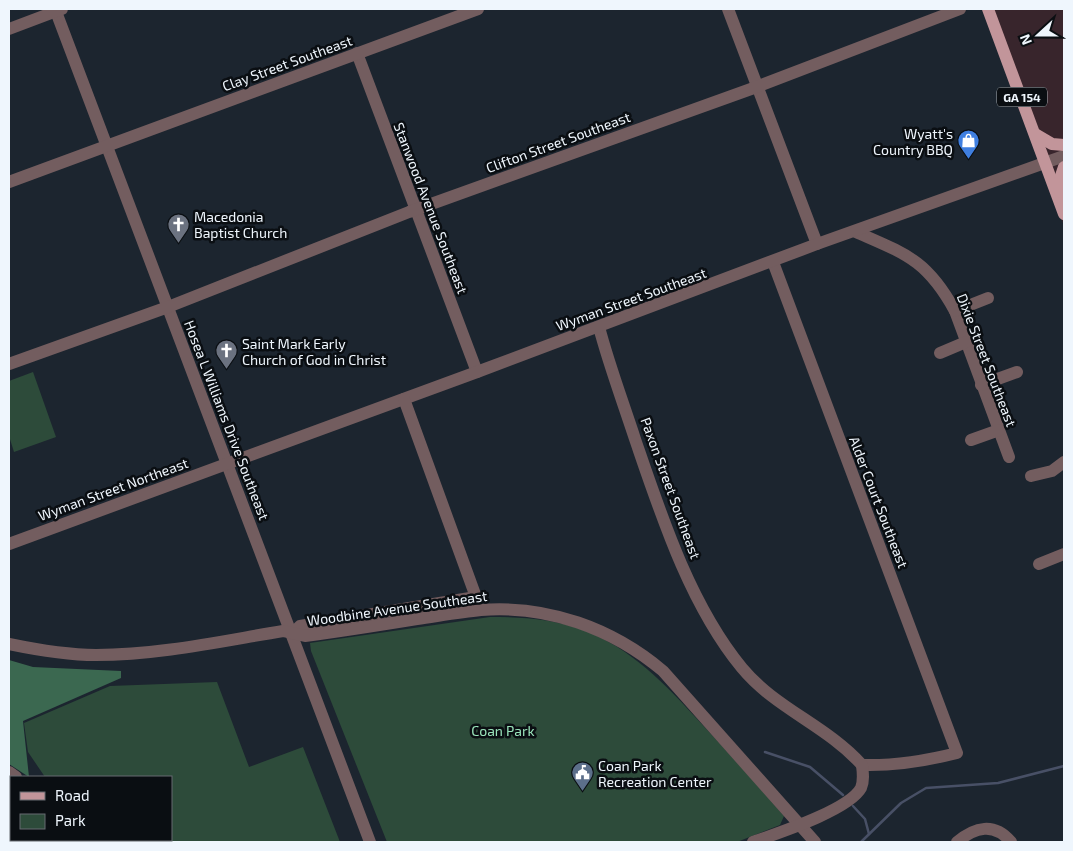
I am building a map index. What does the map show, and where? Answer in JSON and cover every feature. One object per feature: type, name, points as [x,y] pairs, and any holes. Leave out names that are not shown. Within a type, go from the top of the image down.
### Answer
[{"type":"main road","name":"GA 154","points":[[988,9],[1063,209]]},
{"type":"main road","points":[[1035,134],[1052,144],[1064,145]]},
{"type":"main road","points":[[1063,209],[1060,179],[1064,167]]},
{"type":"street","name":"Clay Street Southeast","points":[[9,182],[478,9]]},
{"type":"street","points":[[728,9],[817,244]]},
{"type":"street","name":"Clifton Street Southeast","points":[[9,364],[168,307],[415,210],[756,87],[960,9]]},
{"type":"street","points":[[9,29],[58,10]]},
{"type":"street","name":"Hosea L Williams Drive Southeast","points":[[58,10],[106,145],[370,842]]},
{"type":"street","name":"Stanwood Avenue Southeast","points":[[357,53],[477,372]]},
{"type":"street","name":"Wyman Street Southeast","points":[[227,463],[599,327],[817,244],[856,232],[1064,156]]},
{"type":"street","name":"Dixie Street Southeast","points":[[856,232],[909,256],[935,279],[955,311],[981,385],[1010,457]]},
{"type":"street","name":"Alder Court Southeast","points":[[772,262],[957,753],[929,760],[887,766],[862,765]]},
{"type":"street","points":[[955,311],[988,298]]},
{"type":"street","name":"Paxon Street Southeast","points":[[599,327],[662,516],[692,585],[720,636],[755,682],[792,711],[836,739],[862,765]]},
{"type":"street","points":[[940,353],[966,342]]},
{"type":"street","points":[[981,385],[1016,372]]},
{"type":"street","name":"Woodbine Avenue Southeast","points":[[292,634],[300,626],[476,597],[404,399]]},
{"type":"street","points":[[971,440],[999,430]]},
{"type":"street","points":[[1031,476],[1052,471],[1064,462]]},
{"type":"street","name":"Wyman Street Northeast","points":[[9,544],[227,463]]},
{"type":"street","points":[[1039,564],[1064,554]]},
{"type":"street","name":"Woodbine Avenue Southeast","points":[[292,634],[305,636],[480,610],[524,610],[570,620],[607,634],[638,650],[663,671],[815,842]]},
{"type":"street","points":[[9,644],[48,652],[96,655],[146,652],[283,631],[292,634]]},
{"type":"street","points":[[753,842],[799,825],[852,798],[863,783],[862,765]]},
{"type":"street","points":[[957,842],[968,833],[984,828],[1000,832],[1011,842]]},
{"type":"shaded area","points":[[983,9],[1064,9],[1064,226],[1040,160]]},
{"type":"green space","points":[[33,372],[56,437],[14,452],[9,436],[9,381]]},
{"type":"green space","name":"Coan Park","points":[[490,617],[537,619],[572,626],[600,638],[632,657],[673,693],[784,816],[780,825],[737,842],[387,842],[311,651],[310,643]]},
{"type":"green space","points":[[9,660],[33,667],[121,671],[121,678],[23,721],[29,776],[9,764]]},
{"type":"green space","points":[[217,682],[249,767],[303,747],[340,842],[67,842],[172,841],[172,776],[44,776],[28,752],[24,723],[110,686]]},
{"type":"waterway","points":[[765,752],[810,767],[843,795]]},
{"type":"waterway","points":[[861,842],[901,803],[926,788],[998,783],[1064,766]]},
{"type":"waterway","points":[[853,806],[865,819],[869,834]]},
{"type":"place","name":"Wyatt's Country BBQ","points":[[969,160]]},
{"type":"place","name":"Macedonia Baptist Church","points":[[178,243]]},
{"type":"place","name":"Saint Mark Early Church of God in Christ","points":[[226,370]]},
{"type":"place","name":"Coan Park Recreation Center","points":[[582,792]]}]
